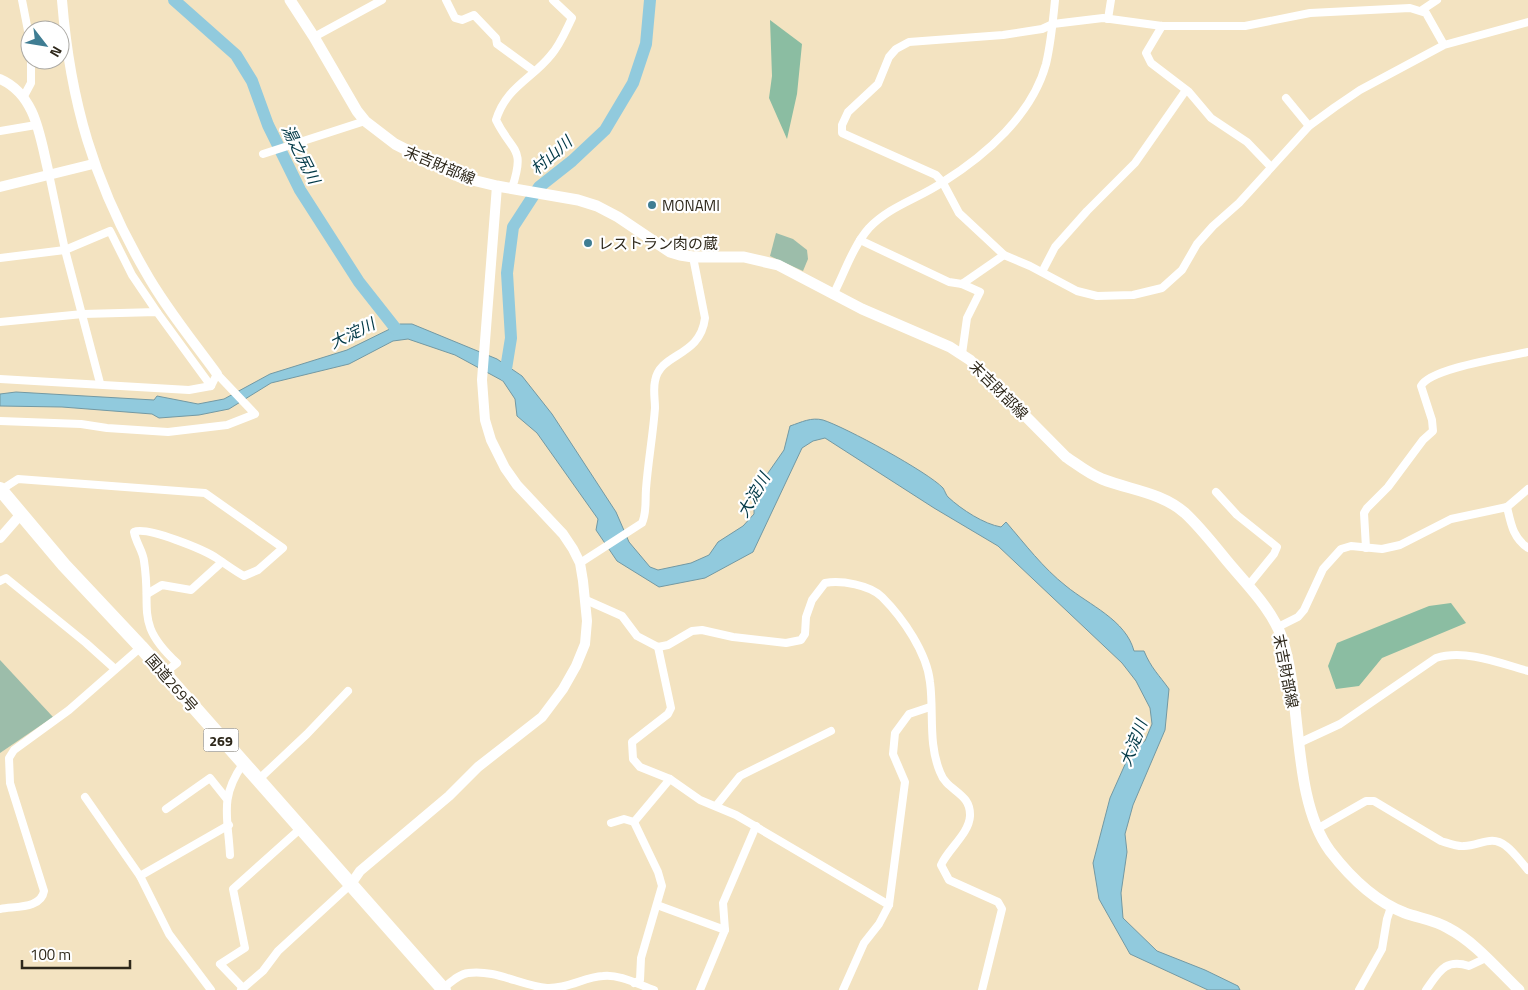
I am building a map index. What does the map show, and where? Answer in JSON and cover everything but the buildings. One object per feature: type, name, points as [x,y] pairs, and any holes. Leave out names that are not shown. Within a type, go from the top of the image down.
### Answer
[{"type":"highway","name":"国道269号","points":[[0,490],[64,565],[141,647],[257,781],[443,989]]},
{"type":"main road","name":"末吉財部線","points":[[290,0],[314,36],[348,98],[366,121],[395,144],[460,177],[498,186],[561,196],[604,209],[670,252],[693,257],[744,257],[760,259],[793,272],[833,295],[962,354],[1060,452],[1078,466],[1102,479],[1156,496],[1178,507],[1197,526],[1248,586],[1270,613],[1278,627],[1286,653],[1308,796],[1317,829],[1330,850],[1359,882],[1391,907],[1447,927],[1486,958],[1519,990]]},
{"type":"street","points":[[22,0],[26,20]]},
{"type":"street","points":[[0,421],[81,424],[107,428],[168,432],[227,424],[255,414],[219,376],[145,272],[110,206],[93,164],[73,87],[62,0]]},
{"type":"street","points":[[446,0],[455,18],[462,20],[474,15],[496,38],[496,44],[534,71]]},
{"type":"street","points":[[512,188],[519,160],[517,151],[496,120],[499,109],[508,97],[551,56],[572,18],[553,0]]},
{"type":"street","points":[[833,295],[860,240],[887,212],[943,183],[996,142],[1018,118],[1039,83],[1046,64],[1055,0]]},
{"type":"street","points":[[1108,18],[1110,0]]},
{"type":"street","points":[[1422,10],[1437,0]]},
{"type":"street","points":[[314,36],[379,1]]},
{"type":"street","points":[[1444,45],[1426,13],[1422,10],[1410,8],[1310,13],[1244,26],[1162,26],[1108,18],[1053,24],[1042,29],[1003,35],[909,42],[889,57],[874,88],[848,112],[842,125],[842,133],[936,175],[943,183],[960,213],[1004,255],[1042,272],[1077,291],[1097,296],[1133,295],[1162,288],[1182,270],[1197,244],[1238,203],[1309,126],[1360,90],[1444,45],[1528,22]]},
{"type":"street","points":[[1162,26],[1146,53],[1151,63],[1186,90],[1210,118],[1247,142],[1271,167]]},
{"type":"street","points":[[24,96],[31,83],[31,70]]},
{"type":"street","points":[[0,79],[13,86],[24,96],[36,125],[49,174],[65,250],[100,383]]},
{"type":"street","points":[[1042,272],[1054,248],[1087,210],[1135,163],[1186,90]]},
{"type":"street","points":[[1286,98],[1309,126]]},
{"type":"street","points":[[263,154],[366,121]]},
{"type":"street","points":[[0,131],[36,125]]},
{"type":"street","points":[[0,187],[93,164]]},
{"type":"street","points":[[300,829],[233,889],[245,948],[220,964],[242,989],[263,971],[278,951],[351,884],[360,871],[449,796],[478,767],[546,711],[563,689],[586,644],[586,600],[580,563],[563,534],[517,485],[505,468],[491,440],[482,404],[485,339],[498,186]]},
{"type":"street","points":[[0,258],[65,250],[110,231],[132,275],[211,386]]},
{"type":"street","points":[[860,240],[949,282],[962,284],[980,292],[967,318],[962,354]]},
{"type":"street","points":[[962,284],[1004,255]]},
{"type":"street","points":[[580,563],[642,523],[645,516],[647,472],[654,410],[654,382],[662,366],[690,348],[699,339],[704,328],[705,318],[693,257]]},
{"type":"street","points":[[0,322],[83,314],[157,312]]},
{"type":"street","points":[[1366,548],[1364,513],[1388,487],[1423,440],[1433,431],[1432,420],[1421,386],[1424,381],[1447,370],[1528,352]]},
{"type":"street","points":[[0,379],[100,383],[150,389],[189,390],[211,386],[219,376]]},
{"type":"street","points":[[0,490],[18,479],[204,493],[283,548],[250,575],[244,576],[190,545],[134,532],[136,543],[144,558],[147,622],[154,639],[177,663],[163,674]]},
{"type":"street","points":[[1278,627],[1298,617],[1304,610],[1323,569],[1341,549],[1351,546],[1382,549],[1400,544],[1451,519],[1507,508],[1528,489]]},
{"type":"street","points":[[1216,492],[1238,515],[1276,547],[1274,554],[1248,586]]},
{"type":"street","points":[[1507,508],[1512,530],[1519,542],[1528,548]]},
{"type":"street","points":[[0,538],[21,514]]},
{"type":"street","points":[[147,594],[162,585],[191,590],[222,562]]},
{"type":"street","points":[[0,581],[6,578],[86,642],[115,669]]},
{"type":"street","points":[[586,600],[622,616],[637,636],[658,647],[668,645],[682,636],[702,630],[733,637],[786,643],[801,640],[806,634],[806,617],[812,600],[825,583],[837,580],[856,585],[882,596],[921,650],[930,681],[932,744],[939,772],[945,784],[966,798],[969,804],[970,817],[967,826],[944,858],[941,865],[944,873],[949,880],[998,902],[1002,909],[982,990]]},
{"type":"street","points":[[0,909],[38,902],[43,897],[44,891],[10,784],[9,758],[14,750],[69,710],[141,647]]},
{"type":"street","points":[[658,647],[671,708],[668,714],[632,742],[633,759],[640,767],[670,779],[700,800],[756,826],[889,904]]},
{"type":"street","points":[[1299,743],[1340,724],[1436,658],[1446,655],[1463,655],[1528,671]]},
{"type":"street","points":[[257,781],[307,734],[348,691]]},
{"type":"street","points":[[843,990],[864,943],[879,924],[889,904],[905,782],[893,754],[894,733],[909,714],[930,707]]},
{"type":"street","points":[[716,806],[740,776],[831,731]]},
{"type":"street","points":[[230,855],[226,798],[235,776],[243,764]]},
{"type":"street","points":[[166,809],[210,778],[226,798]]},
{"type":"street","points":[[634,822],[670,779]]},
{"type":"street","points":[[85,797],[140,876],[169,934],[210,990]]},
{"type":"street","points":[[1317,829],[1366,801],[1374,801],[1447,843],[1465,847],[1482,840],[1493,840],[1506,845],[1528,870]]},
{"type":"street","points":[[611,823],[624,819],[634,822],[658,872],[662,886],[642,958],[640,980],[634,982]]},
{"type":"street","points":[[140,876],[228,825]]},
{"type":"street","points":[[700,990],[725,930],[723,903],[756,826]]},
{"type":"street","points":[[657,905],[725,930]]},
{"type":"street","points":[[1359,990],[1382,949],[1391,907]]},
{"type":"street","points":[[1426,990],[1438,974],[1450,963],[1469,966],[1486,958]]},
{"type":"street","points":[[443,989],[460,976],[469,973],[490,974],[546,988],[561,989],[602,976],[634,982],[654,990]]},
{"type":"green space","points":[[770,20],[802,44],[797,94],[787,139],[769,98],[772,76]]},
{"type":"green space","points":[[776,233],[793,239],[807,250],[808,259],[803,271],[770,256]]},
{"type":"green space","points":[[1451,603],[1466,623],[1382,658],[1359,686],[1336,689],[1328,666],[1337,643],[1429,606]]},
{"type":"green space","points":[[0,660],[53,717],[0,753]]},
{"type":"water","points":[[400,324],[412,324],[497,359],[522,376],[552,414],[616,512],[629,542],[650,567],[658,570],[691,563],[709,555],[718,542],[743,526],[754,514],[754,502],[761,483],[784,450],[790,426],[810,420],[819,419],[834,424],[904,461],[934,481],[943,488],[947,496],[954,502],[980,520],[1001,527],[1006,522],[1034,556],[1058,579],[1106,614],[1123,630],[1130,640],[1134,651],[1144,651],[1152,667],[1169,689],[1165,730],[1133,805],[1125,834],[1127,852],[1121,893],[1123,918],[1157,951],[1205,970],[1238,986],[1240,990],[1208,990],[1130,954],[1099,899],[1093,863],[1110,798],[1131,751],[1145,741],[1152,724],[1150,708],[1136,681],[1122,663],[998,546],[934,508],[825,438],[813,441],[802,448],[753,552],[705,578],[659,587],[617,561],[596,530],[598,519],[537,433],[517,416],[515,399],[503,381],[455,355],[408,339],[393,341],[349,364],[271,383],[229,409],[199,415],[159,418],[152,414],[62,407],[0,406],[0,394],[16,392],[154,400],[157,396],[198,404],[224,399],[270,374],[347,350]]},
{"type":"waterway","name":"湯之尻川","points":[[174,0],[236,55],[252,81],[268,125],[300,190],[359,282],[396,329]]},
{"type":"waterway","name":"村山川","points":[[505,375],[511,338],[507,273],[513,227],[539,187],[572,161],[605,130],[633,83],[646,44],[650,0]]},
{"type":"place","name":"MONAMI","points":[[652,205]]},
{"type":"place","name":"レストラン肉の蔵","points":[[588,243]]},
{"type":"water label","name":"大淀川","points":[[352,333]]},
{"type":"water label","name":"大淀川","points":[[753,495]]},
{"type":"water label","name":"大淀川","points":[[1133,743]]}]
